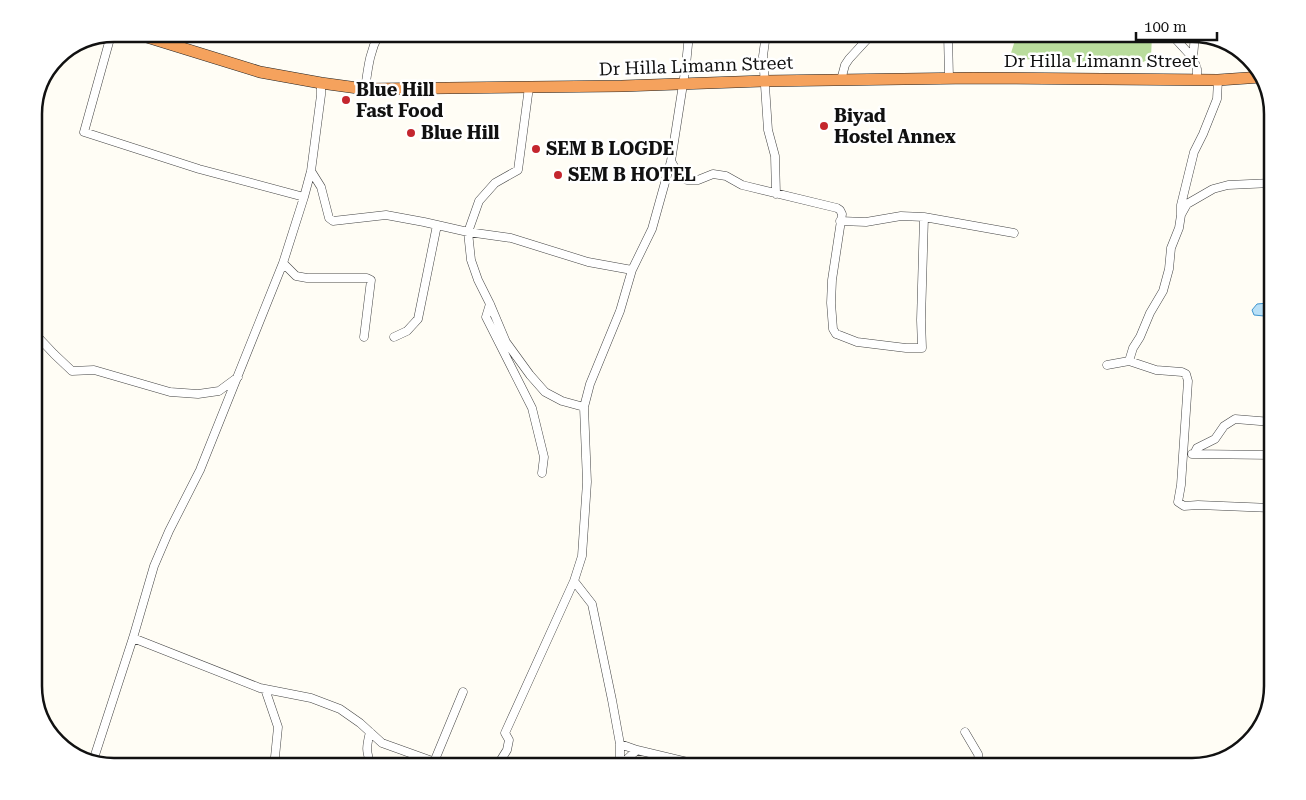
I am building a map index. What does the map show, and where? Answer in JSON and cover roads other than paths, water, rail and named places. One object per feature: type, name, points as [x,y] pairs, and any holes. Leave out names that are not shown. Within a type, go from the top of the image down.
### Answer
[{"type":"highway","name":"Dr Hilla Limann Street","points":[[166,43],[260,72],[321,84],[365,89],[622,86],[764,81],[949,78],[1218,80],[1253,78]]},
{"type":"street","points":[[109,43],[84,132],[199,169],[304,197]]},
{"type":"street","points":[[365,89],[369,59],[374,43]]},
{"type":"street","points":[[502,758],[507,750],[509,740],[505,733],[574,581],[582,556],[587,482],[584,407],[590,384],[620,311],[632,270],[652,229],[671,161],[688,43]]},
{"type":"street","points":[[765,43],[763,56],[764,81],[768,130],[774,156],[776,194]]},
{"type":"street","points":[[841,80],[848,59],[863,43]]},
{"type":"street","points":[[948,43],[949,78]]},
{"type":"street","points":[[1179,43],[1193,58],[1197,69],[1197,80]]},
{"type":"street","points":[[1193,58],[1194,43]]},
{"type":"street","points":[[1129,361],[1133,348],[1150,313],[1163,291],[1169,269],[1171,248],[1179,228],[1181,205],[1194,152],[1217,99],[1218,80]]},
{"type":"street","points":[[95,755],[154,566],[200,470],[282,263],[311,171],[321,84]]},
{"type":"street","points":[[529,87],[518,170],[495,183],[479,200],[468,232],[471,260],[506,342],[530,375],[545,392],[562,401],[584,407]]},
{"type":"street","points":[[671,161],[678,174],[687,180],[698,180],[713,174],[726,176],[742,185],[838,208],[842,214],[832,290],[833,329],[836,334],[858,342],[922,348],[924,217]]},
{"type":"street","points":[[311,171],[322,188],[329,218],[333,221],[386,215],[437,224],[468,232],[510,238],[588,262],[632,270]]},
{"type":"street","points":[[1181,215],[1187,204],[1213,189],[1263,184]]},
{"type":"street","points":[[840,221],[866,222],[901,216],[924,217],[1014,233]]},
{"type":"street","points":[[394,337],[408,331],[418,319],[437,224]]},
{"type":"street","points":[[282,263],[296,276],[308,278],[367,278],[370,280],[364,337]]},
{"type":"street","points":[[490,304],[486,317],[532,408],[544,456],[542,473]]},
{"type":"street","points":[[43,342],[72,371],[94,370],[170,392],[198,394],[219,391],[238,377]]},
{"type":"street","points":[[1107,365],[1129,361],[1156,370],[1186,374],[1188,381],[1178,502],[1184,506],[1264,508]]},
{"type":"street","points":[[1194,454],[1197,448],[1215,438],[1224,426],[1234,418],[1264,421]]},
{"type":"street","points":[[1182,455],[1264,455]]},
{"type":"street","points":[[574,581],[592,604],[612,700],[621,758]]},
{"type":"street","points":[[133,638],[265,689],[311,698],[340,709],[360,723],[382,743],[423,758]]},
{"type":"street","points":[[265,689],[278,728],[275,758]]},
{"type":"street","points":[[436,758],[463,692]]},
{"type":"street","points":[[368,758],[366,747],[370,732]]},
{"type":"street","points":[[965,732],[979,758]]},
{"type":"street","points":[[620,744],[670,758]]},
{"type":"street","points":[[628,758],[637,750]]},
{"type":"water","points":[[1263,303],[1263,316],[1254,315],[1252,310],[1257,304]]},
{"type":"place","name":"Blue Hill Fast Food","points":[[346,100]]},
{"type":"place","name":"Biyad Hostel Annex","points":[[824,126]]},
{"type":"place","name":"Blue Hill","points":[[411,133]]},
{"type":"place","name":"SEM B LOGDE","points":[[536,149]]},
{"type":"place","name":"SEM B HOTEL","points":[[558,175]]}]
